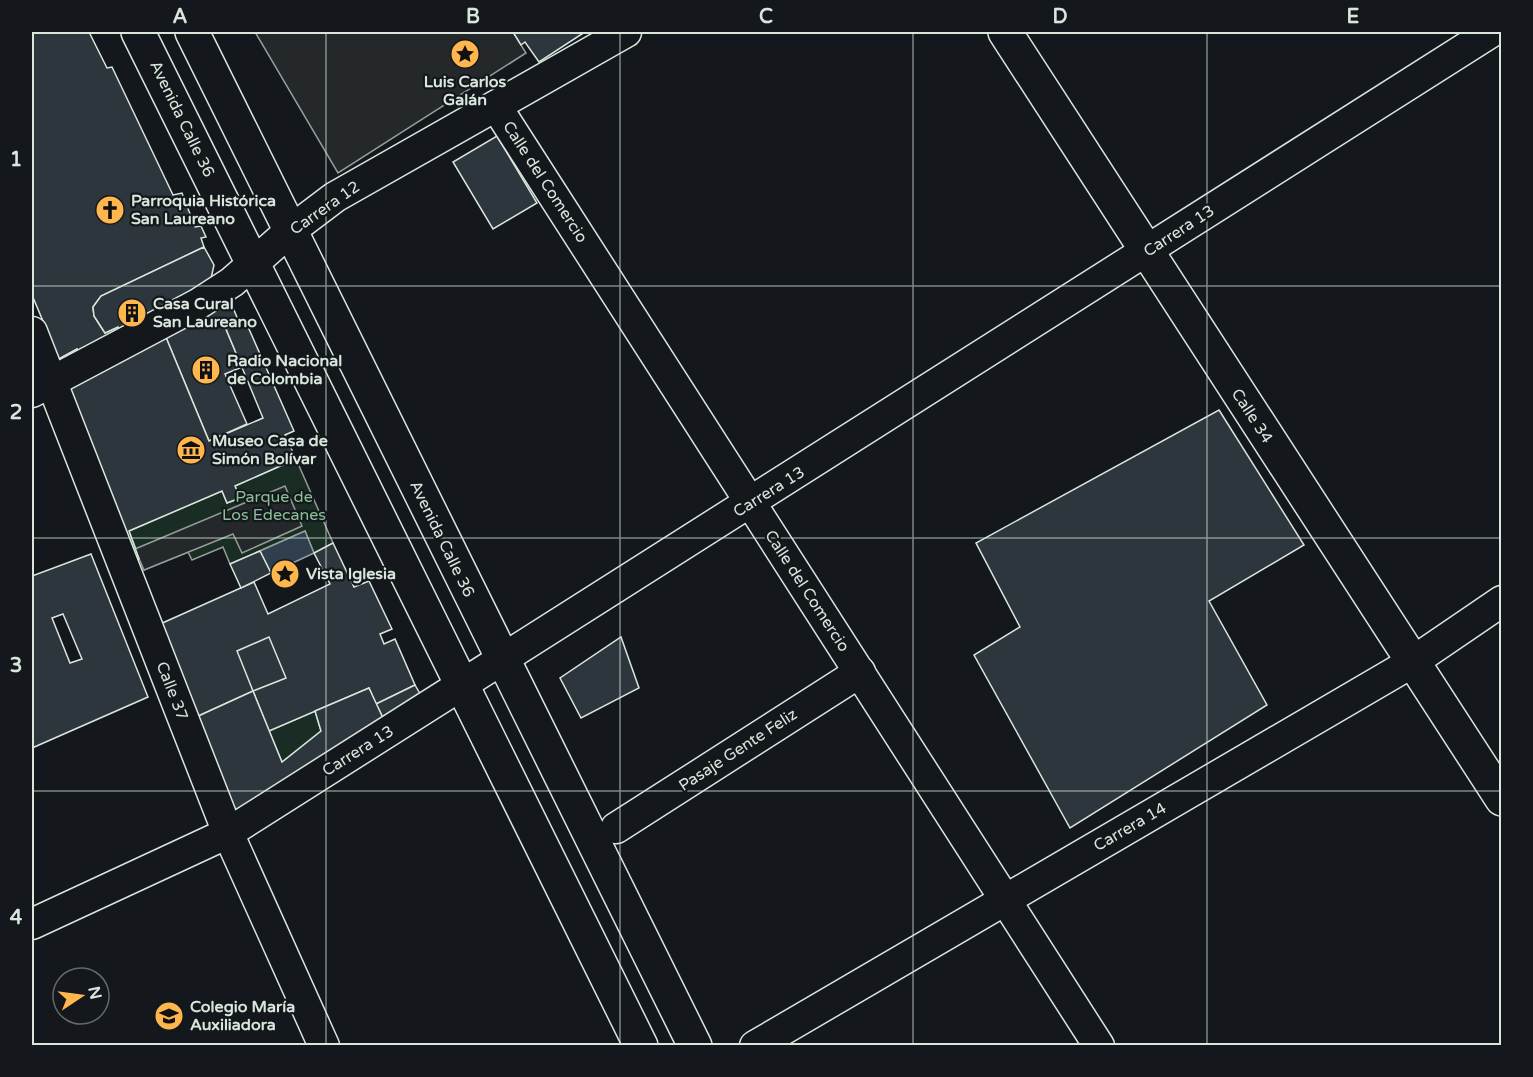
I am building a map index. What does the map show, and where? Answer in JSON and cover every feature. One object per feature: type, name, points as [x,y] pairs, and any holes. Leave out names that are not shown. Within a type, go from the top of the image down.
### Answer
[{"type":"main road","name":"Avenida Calle 36","points":[[138,32],[641,1046]]},
{"type":"main road","name":"Avenida Calle 36","points":[[192,32],[695,1046]]},
{"type":"main road","name":"Calle 34","points":[[1005,32],[1411,663],[1502,799]]},
{"type":"street","name":"Carrera 12","points":[[42,387],[198,304],[253,265],[290,231],[335,197],[626,32]]},
{"type":"street","name":"Carrera 13","points":[[32,924],[228,833],[752,503],[1491,32]]},
{"type":"street","name":"Calle del Comercio","points":[[496,106],[1099,1046]]},
{"type":"street","name":"Calle 37","points":[[32,332],[42,387],[228,833],[324,1046]]},
{"type":"street","name":"Carrera 14","points":[[755,1046],[1411,663],[1502,601]]},
{"type":"street","name":"Pasaje Gente Feliz","points":[[616,828],[860,672]]},
{"type":"green space","name":"Parque de Los Edecanes","points":[[296,459],[333,543],[314,553],[305,531],[230,564],[223,547],[192,560],[188,552],[144,570],[129,531],[222,491],[227,503],[240,498],[235,486]]},
{"type":"green space","points":[[315,711],[321,731],[282,762],[269,731]]},
{"type":"shaded area","points":[[255,32],[513,32],[526,53],[338,173]]},
{"type":"shaded area","points":[[285,486],[302,526],[242,553],[233,534],[144,570],[135,549]]},
{"type":"water","points":[[305,531],[314,553],[271,573],[260,551]]},
{"type":"building","name":"Parroquia Histórica San Laureano","points":[[32,32],[89,32],[107,68],[112,67],[173,195],[182,193],[195,227],[201,226],[206,237],[201,238],[204,247],[101,296],[93,307],[94,316],[105,333],[118,327],[122,333],[80,355],[77,349],[59,359],[32,295]]},
{"type":"building","points":[[513,32],[585,32],[539,62],[525,42],[521,45]]},
{"type":"building","points":[[497,136],[537,203],[493,229],[453,162]]},
{"type":"building","name":"Casa Cural San Laureano","points":[[204,247],[214,265],[210,283],[58,372],[50,339],[59,359],[77,349],[80,355],[122,333],[118,327],[105,333],[94,316],[93,307],[101,296]]},
{"type":"building","name":"Radio Nacional de Colombia","points":[[231,303],[239,322],[226,329],[242,367],[225,374],[247,424],[209,441],[165,335]]},
{"type":"building","name":"Museo Casa de Simón Bolívar","points":[[245,320],[294,431],[285,435],[296,459],[235,486],[240,498],[227,503],[222,491],[129,531],[139,559],[128,565],[66,389],[165,335],[209,441],[263,418],[226,329]]},
{"type":"building","points":[[1219,410],[1304,545],[1209,601],[1267,705],[1070,828],[974,655],[1020,627],[976,543]]},
{"type":"building","points":[[333,543],[354,587],[369,581],[392,629],[380,634],[384,644],[395,639],[415,685],[376,704],[369,688],[269,731],[253,691],[194,718],[158,625],[254,582],[268,614],[330,584],[314,553]]},
{"type":"building","points":[[260,551],[271,573],[241,588],[230,564]]},
{"type":"building","points":[[91,554],[148,697],[32,748],[32,576]],"holes":[[[63,614],[82,659],[70,663],[52,618]]]},
{"type":"building","points":[[269,637],[286,678],[253,691],[237,651]]},
{"type":"building","points":[[621,637],[639,688],[581,718],[560,678]]},
{"type":"building","points":[[415,685],[423,699],[383,718],[376,704]]},
{"type":"building","points":[[369,688],[383,718],[232,819],[194,718],[253,691],[282,762],[321,731],[315,711]]},
{"type":"place","name":"Luis Carlos Galán","points":[[465,54]]},
{"type":"place","name":"Parroquia Histórica San Laureano","points":[[110,210]]},
{"type":"place","name":"Casa Cural San Laureano","points":[[132,313]]},
{"type":"place","name":"Radio Nacional de Colombia","points":[[206,370]]},
{"type":"place","name":"Museo Casa de Simón Bolívar","points":[[191,450]]},
{"type":"place","name":"Vista Iglesia","points":[[285,574]]},
{"type":"place","name":"Colegio María Auxiliadora","points":[[169,1016]]}]
